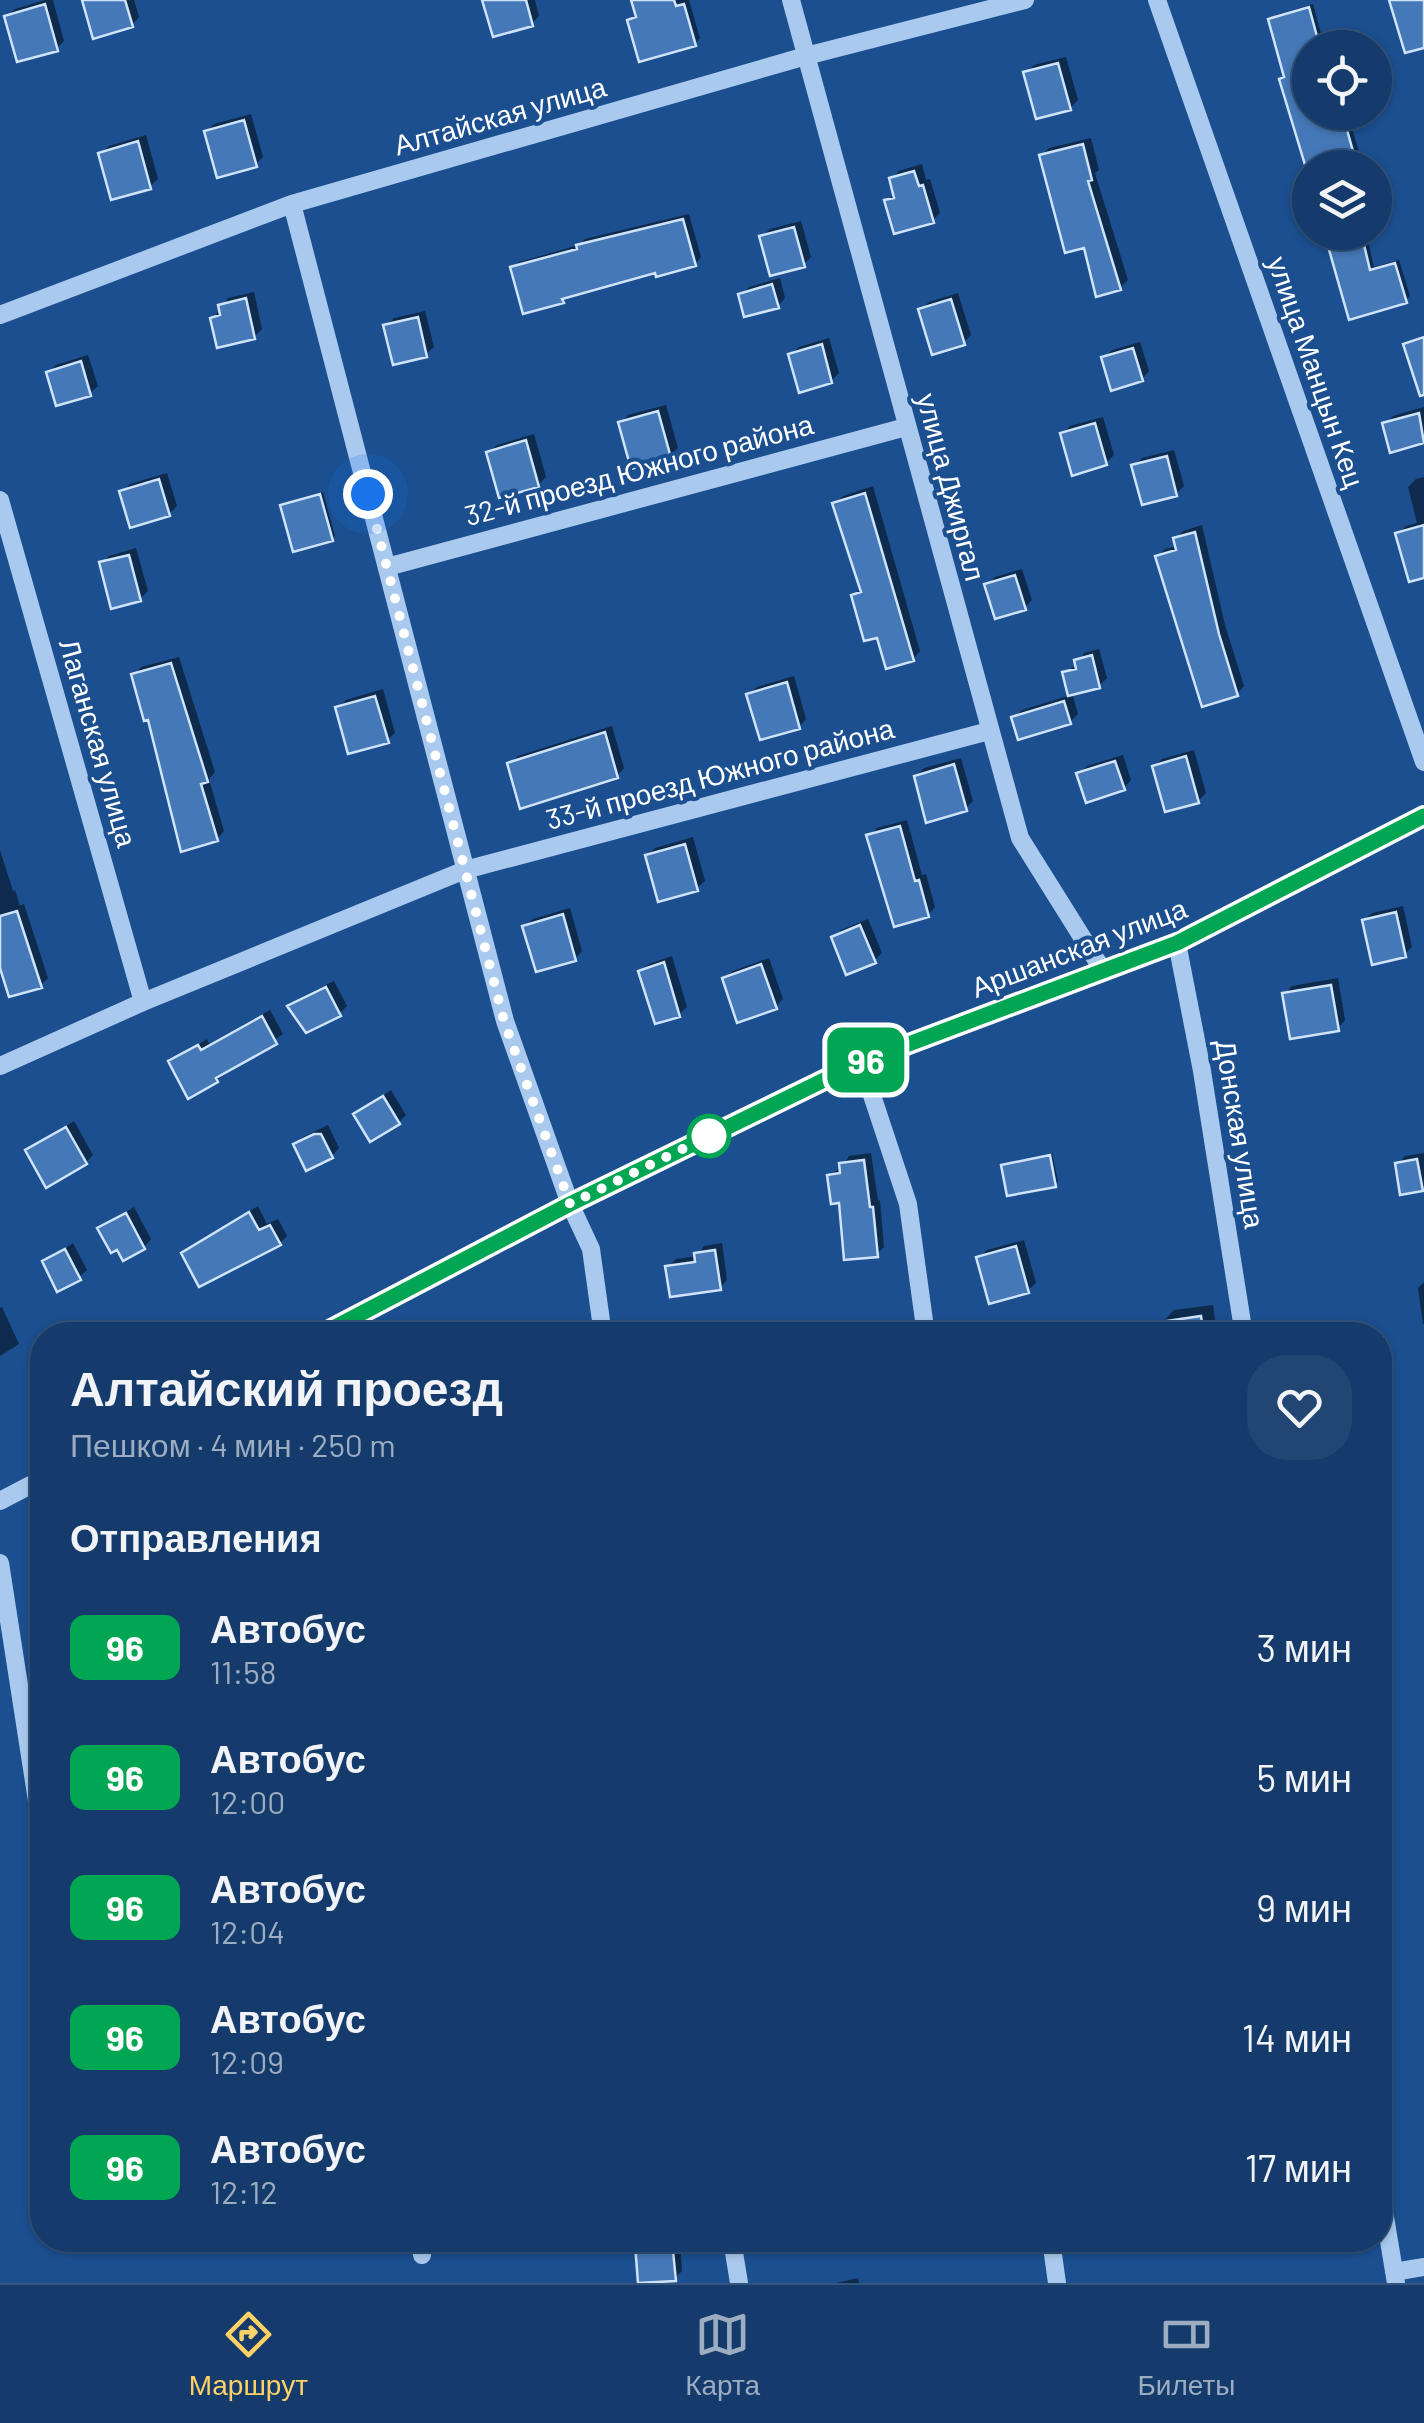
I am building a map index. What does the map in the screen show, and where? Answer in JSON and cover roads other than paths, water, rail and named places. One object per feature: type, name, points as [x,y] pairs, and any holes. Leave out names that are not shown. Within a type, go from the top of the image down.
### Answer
[{"type":"street","name":"улица Джиргал","points":[[790,0],[1020,838],[1102,970]]},
{"type":"street","name":"Алтайская улица","points":[[0,316],[292,204],[806,56],[1025,0]]},
{"type":"street","name":"улица Манцын Кец","points":[[1160,1],[1424,762]]},
{"type":"street","points":[[292,204],[504,1021],[570,1204],[591,1249],[602,1322]]},
{"type":"street","name":"32-й проезд Южного района","points":[[387,566],[906,427]]},
{"type":"street","name":"Лаганская улица","points":[[0,500],[143,1002]]},
{"type":"street","name":"33-й проезд Южного района","points":[[465,870],[989,731]]},
{"type":"street","name":"Аршанская улица","points":[[345,1322],[570,1204],[861,1062],[1177,943],[1424,816]]},
{"type":"street","points":[[0,1066],[143,1002],[465,870]]},
{"type":"street","name":"Донская улица","points":[[1177,943],[1196,1036],[1242,1322]]},
{"type":"street","points":[[861,1062],[908,1204],[924,1322]]},
{"type":"street","points":[[0,1501],[30,1485]]},
{"type":"street","points":[[0,1563],[30,1756]]},
{"type":"street","points":[[734,2252],[738,2283]]},
{"type":"street","points":[[1053,2252],[1057,2283]]},
{"type":"street","points":[[1391,2252],[1395,2278],[1424,2267]]}]
